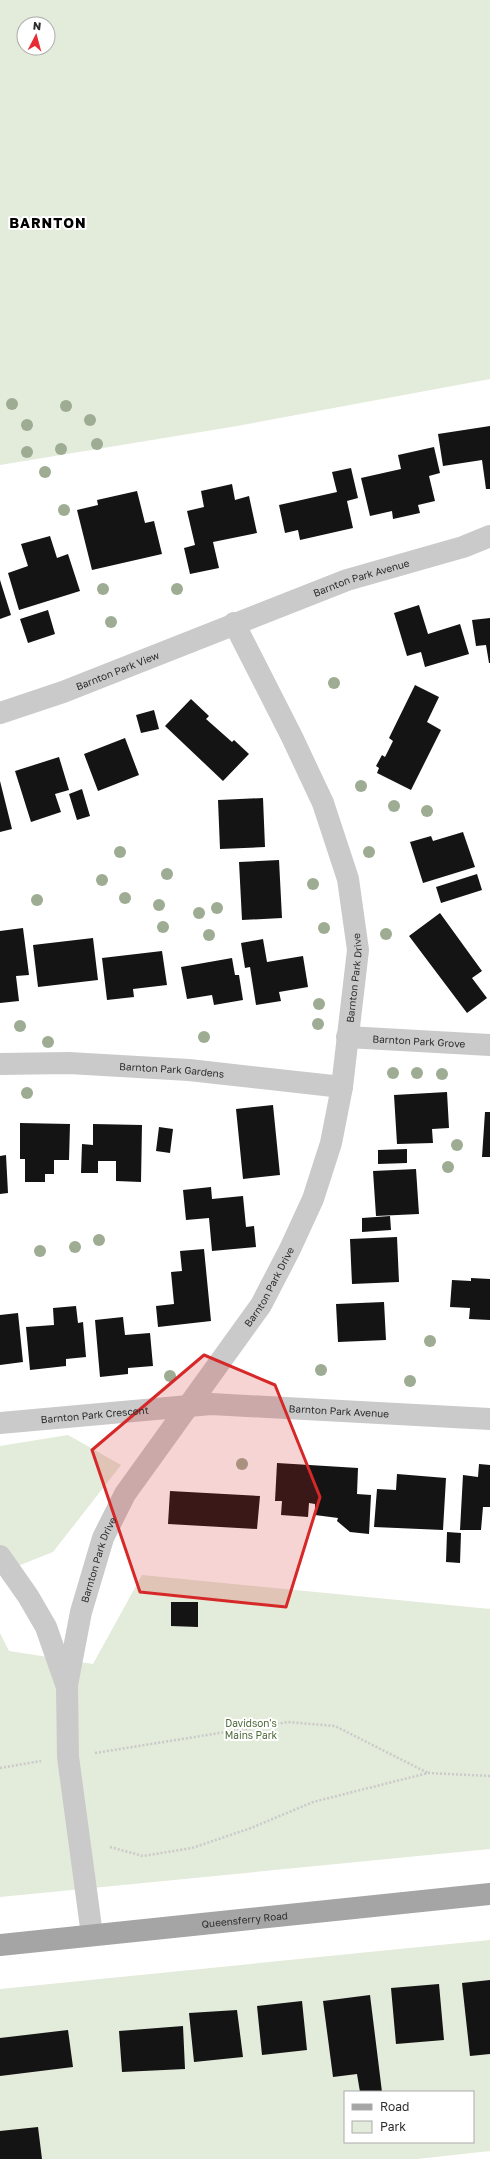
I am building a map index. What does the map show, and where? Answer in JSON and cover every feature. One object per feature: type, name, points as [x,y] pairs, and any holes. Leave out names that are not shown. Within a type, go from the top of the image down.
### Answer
[{"type":"main road","name":"Queensferry Road","points":[[0,1945],[490,1894]]},
{"type":"street","name":"Barnton Park Avenue","points":[[234,623],[347,580],[463,547],[490,536]]},
{"type":"street","name":"Barnton Park View","points":[[0,713],[63,692],[234,623]]},
{"type":"street","name":"Barnton Park Drive","points":[[92,1935],[68,1757],[67,1685],[81,1612],[103,1538],[125,1494],[261,1305],[290,1249],[313,1199],[331,1143],[342,1087],[358,950],[348,879],[323,803],[292,737],[234,623]]},
{"type":"street","name":"Barnton Park Grove","points":[[347,1037],[490,1045]]},
{"type":"street","name":"Barnton Park Gardens","points":[[0,1064],[69,1063],[189,1070],[342,1087]]},
{"type":"street","name":"Barnton Park Avenue","points":[[188,1406],[211,1404],[490,1419]]},
{"type":"street","name":"Barnton Park Crescent","points":[[0,1423],[188,1406]]},
{"type":"street","points":[[0,1556],[28,1596],[46,1627],[67,1685]]},
{"type":"path","points":[[0,1768],[288,1722],[335,1726],[428,1773]]},
{"type":"path","points":[[110,1846],[143,1856],[192,1848],[251,1828],[313,1802],[428,1773],[490,1776]]},
{"type":"highlighted area","points":[[204,1355],[275,1385],[320,1497],[286,1607],[140,1592],[92,1450]]},
{"type":"green space","points":[[0,0],[490,0],[490,379],[237,426],[0,465]]},
{"type":"green space","points":[[68,1435],[121,1465],[53,1552],[0,1573],[0,1446]]},
{"type":"green space","name":"Davidson's Mains Park","points":[[142,1575],[490,1609],[490,1849],[0,1897],[0,1633],[9,1651],[93,1664]]},
{"type":"green space","points":[[490,1940],[490,2151],[417,2159],[0,2159],[0,1989]]},
{"type":"building","points":[[490,426],[490,489],[486,489],[482,460],[443,466],[438,434]]},
{"type":"building","points":[[434,447],[440,473],[429,476],[435,501],[418,505],[420,513],[393,519],[392,511],[370,516],[361,478],[401,469],[398,455]]},
{"type":"building","points":[[351,468],[358,498],[347,501],[353,528],[300,540],[298,530],[285,533],[279,505],[337,492],[332,472]]},
{"type":"building","points":[[232,484],[235,500],[249,496],[257,533],[213,542],[219,568],[190,574],[184,548],[195,545],[187,511],[204,507],[201,491]]},
{"type":"building","points":[[137,491],[145,523],[154,521],[162,554],[92,570],[77,510],[98,505],[97,500]]},
{"type":"building","points":[[50,536],[57,558],[68,554],[80,591],[19,610],[8,573],[28,566],[21,544]]},
{"type":"building","points":[[0,580],[11,615],[0,619]]},
{"type":"building","points":[[419,605],[428,634],[460,624],[469,654],[425,667],[421,652],[407,656],[394,613]]},
{"type":"building","points":[[48,610],[55,634],[28,643],[20,619]]},
{"type":"building","points":[[490,618],[489,663],[486,645],[476,646],[472,620]]},
{"type":"building","points":[[415,685],[439,697],[427,722],[441,730],[411,790],[377,773],[379,768],[376,766],[382,755],[385,757],[393,741],[389,738]]},
{"type":"building","points":[[191,699],[209,716],[206,719],[232,742],[234,740],[249,754],[223,781],[165,726]]},
{"type":"building","points":[[154,710],[159,729],[141,733],[136,715]]},
{"type":"building","points":[[125,738],[139,775],[98,791],[84,754]]},
{"type":"building","points":[[59,757],[69,790],[55,794],[61,812],[31,822],[15,771]]},
{"type":"building","points":[[0,781],[12,829],[0,832]]},
{"type":"building","points":[[82,789],[90,816],[77,820],[69,794]]},
{"type":"building","points":[[263,798],[265,847],[220,849],[218,800]]},
{"type":"building","points":[[463,832],[475,867],[423,883],[410,842],[431,836],[433,841]]},
{"type":"building","points":[[279,860],[282,918],[242,920],[239,862]]},
{"type":"building","points":[[477,874],[482,890],[441,903],[436,887]]},
{"type":"building","points":[[440,913],[482,971],[472,978],[487,998],[467,1013],[409,936]]},
{"type":"building","points":[[23,928],[29,975],[16,976],[19,1001],[0,1003],[0,931]]},
{"type":"building","points":[[93,938],[98,980],[38,987],[33,945]]},
{"type":"building","points":[[263,939],[267,962],[303,956],[308,987],[279,992],[281,1001],[256,1005],[250,967],[245,968],[241,943]]},
{"type":"building","points":[[162,951],[167,985],[133,989],[134,997],[107,1000],[102,958]]},
{"type":"building","points":[[232,958],[235,975],[239,975],[243,1000],[214,1005],[212,995],[187,999],[181,967]]},
{"type":"building","points":[[447,1092],[449,1128],[432,1129],[433,1143],[397,1144],[394,1095]]},
{"type":"building","points":[[273,1105],[280,1175],[243,1179],[236,1109]]},
{"type":"building","points":[[485,1112],[490,1112],[490,1157],[482,1157]]},
{"type":"building","points":[[20,1123],[70,1124],[69,1160],[54,1160],[54,1174],[45,1174],[45,1182],[25,1182],[25,1159],[20,1159]]},
{"type":"building","points":[[93,1124],[142,1125],[141,1182],[116,1181],[116,1161],[98,1161],[98,1173],[81,1173],[82,1144],[93,1145]]},
{"type":"building","points":[[159,1127],[173,1129],[170,1153],[156,1151]]},
{"type":"building","points":[[407,1149],[407,1163],[378,1164],[378,1150]]},
{"type":"building","points":[[6,1155],[8,1193],[0,1194],[0,1156]]},
{"type":"building","points":[[416,1169],[419,1214],[376,1216],[373,1171]]},
{"type":"building","points":[[211,1187],[212,1199],[243,1196],[246,1227],[254,1226],[256,1247],[212,1251],[209,1218],[186,1220],[183,1190]]},
{"type":"building","points":[[390,1216],[391,1230],[362,1232],[362,1218]]},
{"type":"building","points":[[397,1237],[399,1282],[352,1284],[350,1239]]},
{"type":"building","points":[[204,1249],[211,1321],[158,1327],[156,1306],[174,1304],[171,1272],[182,1271],[180,1251]]},
{"type":"building","points":[[471,1278],[490,1279],[490,1320],[469,1319],[470,1308],[450,1307],[452,1280],[471,1281]]},
{"type":"building","points":[[384,1302],[386,1340],[338,1342],[336,1304]]},
{"type":"building","points":[[76,1306],[78,1323],[83,1322],[86,1357],[66,1359],[66,1366],[30,1370],[26,1327],[54,1325],[53,1308]]},
{"type":"building","points":[[18,1313],[23,1362],[0,1365],[0,1315]]},
{"type":"building","points":[[123,1317],[125,1335],[150,1333],[153,1366],[128,1368],[128,1374],[100,1377],[95,1320]]},
{"type":"building","points":[[277,1463],[358,1468],[357,1494],[371,1495],[369,1534],[350,1532],[337,1521],[338,1518],[315,1515],[315,1504],[309,1503],[308,1517],[281,1515],[282,1501],[275,1501]]},
{"type":"building","points":[[479,1464],[490,1465],[490,1507],[483,1507],[481,1530],[460,1530],[463,1475],[478,1477]]},
{"type":"building","points":[[397,1474],[446,1478],[443,1530],[374,1527],[377,1489],[396,1490]]},
{"type":"building","points":[[170,1491],[260,1496],[257,1529],[168,1524]]},
{"type":"building","points":[[447,1532],[461,1533],[460,1563],[446,1562]]},
{"type":"building","points":[[171,1602],[198,1602],[198,1627],[171,1626]]},
{"type":"building","points":[[490,1980],[490,2054],[470,2056],[462,1983]]},
{"type":"building","points":[[439,1984],[444,2040],[396,2044],[391,1988]]},
{"type":"building","points":[[370,1995],[382,2091],[360,2091],[357,2074],[333,2077],[323,2001]]},
{"type":"building","points":[[302,2001],[307,2050],[262,2055],[257,2006]]},
{"type":"building","points":[[237,2010],[243,2057],[194,2062],[189,2013]]},
{"type":"building","points":[[183,2026],[185,2069],[122,2072],[119,2031]]},
{"type":"building","points":[[68,2030],[73,2067],[0,2076],[0,2038]]},
{"type":"building","points":[[38,2127],[42,2159],[0,2159],[0,2131]]},
{"type":"district","name":"BARNTON","points":[[48,223]]}]
